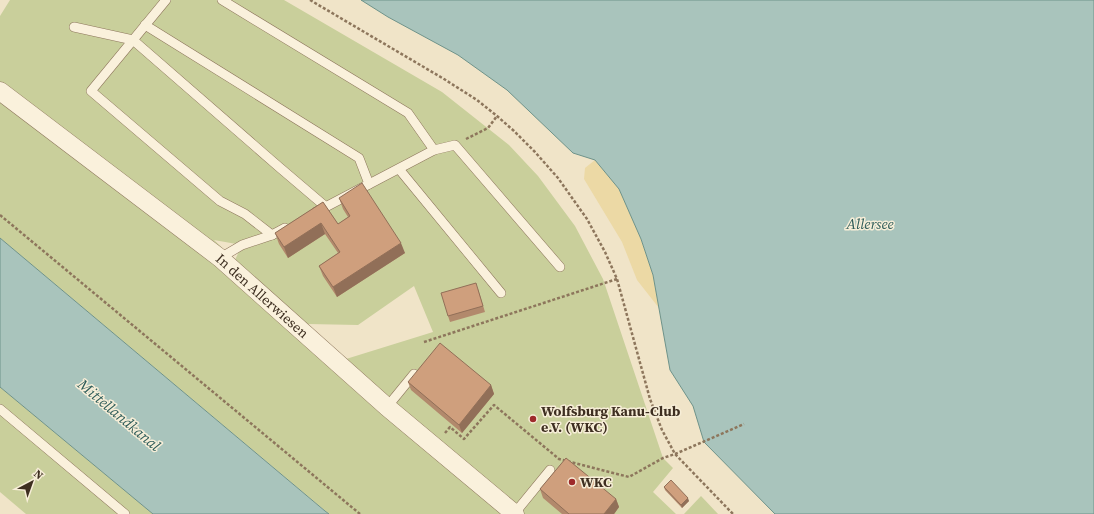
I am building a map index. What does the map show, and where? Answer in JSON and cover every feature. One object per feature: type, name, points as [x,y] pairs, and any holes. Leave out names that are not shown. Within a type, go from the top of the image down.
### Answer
[{"type":"street","name":"In den Allerwiesen","points":[[0,91],[220,258],[387,408],[514,514]]},
{"type":"lane","points":[[166,0],[90,91],[220,201],[245,214],[272,235]]},
{"type":"lane","points":[[222,0],[408,113],[434,150]]},
{"type":"lane","points":[[145,25],[359,158],[369,184]]},
{"type":"lane","points":[[74,27],[133,40],[326,207]]},
{"type":"lane","points":[[306,217],[434,150],[455,145],[560,267]]},
{"type":"lane","points":[[399,169],[501,293]]},
{"type":"lane","points":[[220,258],[242,245],[272,235],[292,224]]},
{"type":"lane","points":[[387,408],[418,370]]},
{"type":"lane","points":[[0,409],[125,514]]},
{"type":"lane","points":[[514,514],[550,470]]},
{"type":"path","points":[[310,0],[444,79],[476,100],[498,116],[535,152],[587,219],[605,252],[617,279],[650,399],[662,430],[675,454],[733,514]]},
{"type":"path","points":[[455,145],[488,128],[498,116]]},
{"type":"path","points":[[0,215],[360,514]]},
{"type":"path","points":[[424,342],[617,279]]},
{"type":"path","points":[[434,446],[450,427],[464,439],[494,405],[559,459],[629,477],[663,458],[744,424]]},
{"type":"green space","points":[[10,0],[284,0],[442,92],[509,145],[538,176],[575,226],[603,279],[663,458],[673,468],[653,492],[676,514],[329,514],[0,238],[0,16]],"holes":[[[214,240],[242,245],[235,260]],[[414,286],[433,332],[346,359],[327,344],[308,324],[358,325]]]},
{"type":"green space","points":[[0,387],[153,514],[26,514],[0,492]]},
{"type":"green space","points":[[701,496],[718,514],[684,514]]},
{"type":"sand","points":[[595,160],[619,189],[641,239],[653,275],[659,308],[637,280],[622,242],[584,179],[585,168]]},
{"type":"water","name":"Allersee","points":[[361,0],[1094,0],[1094,514],[775,514],[704,442],[693,406],[670,370],[653,275],[641,239],[619,189],[595,160],[573,153],[507,90],[458,55],[388,17]]},
{"type":"water","name":"Mittellandkanal","points":[[0,238],[329,514],[153,514],[0,387]]},
{"type":"building","points":[[362,183],[401,243],[333,287],[319,266],[340,252],[321,223],[284,247],[275,233],[323,202],[338,224],[350,216],[339,198]]},
{"type":"building","points":[[476,283],[483,306],[448,316],[441,293]]},
{"type":"building","points":[[440,343],[491,385],[459,425],[408,382]]},
{"type":"building","name":"WKC","points":[[566,458],[616,499],[604,514],[569,514],[540,489]]},
{"type":"building","points":[[671,480],[688,498],[681,505],[664,487]]},
{"type":"place","name":"Wolfsburg Kanu-Club e.V. (WKC)","points":[[533,419]]},
{"type":"place","name":"WKC","points":[[572,482]]}]
